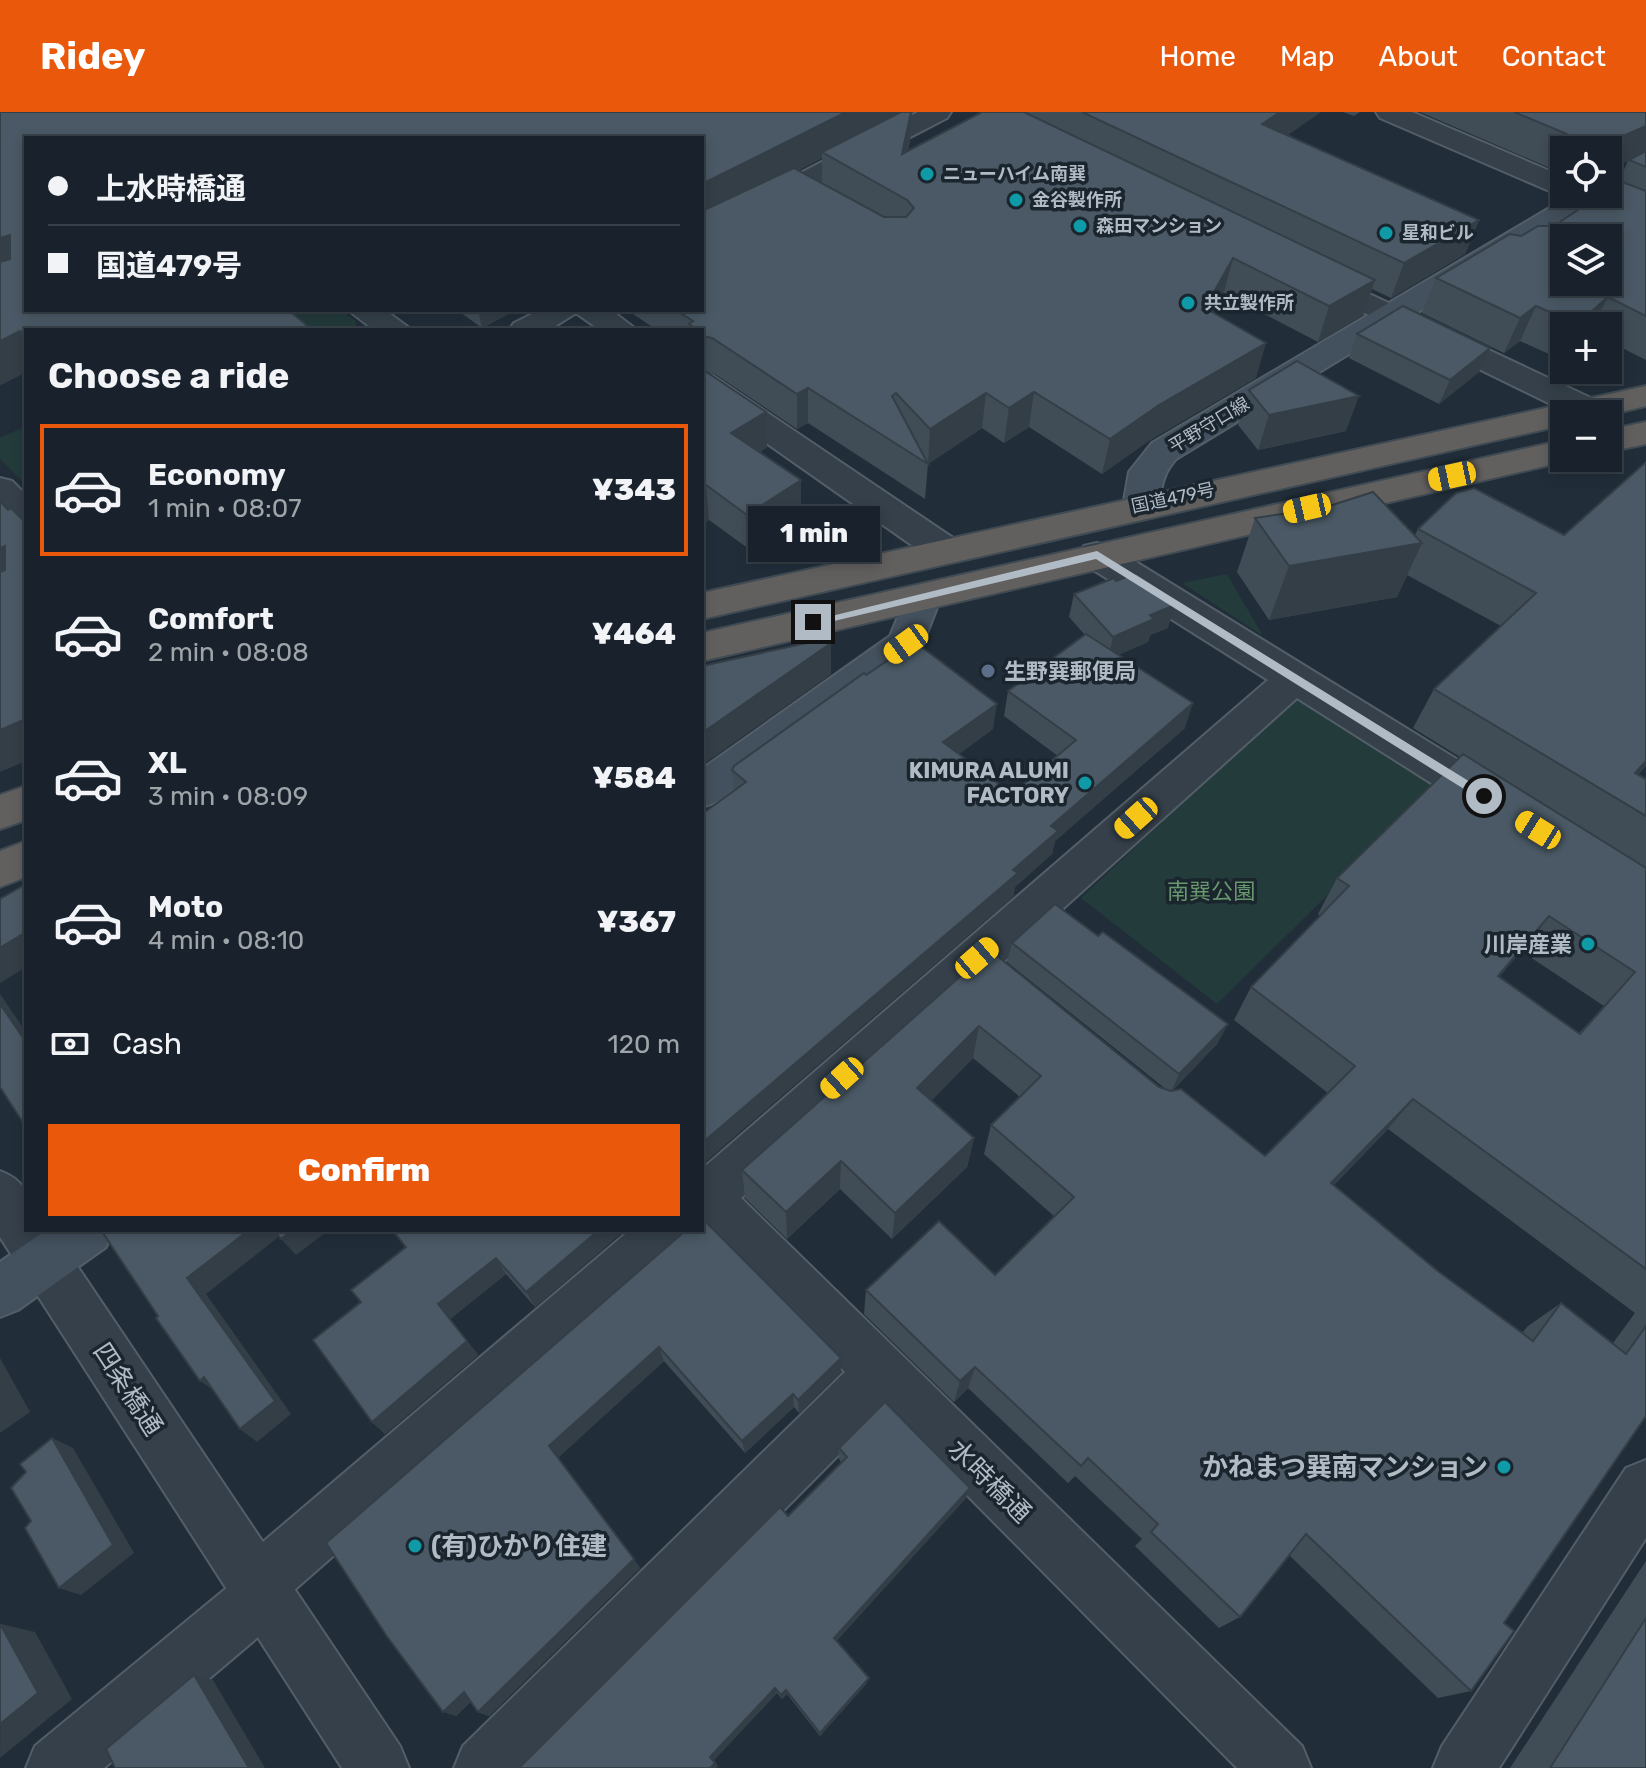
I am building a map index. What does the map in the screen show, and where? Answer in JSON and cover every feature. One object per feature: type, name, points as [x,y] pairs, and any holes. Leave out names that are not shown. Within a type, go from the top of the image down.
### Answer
[{"type":"highway","name":"国道479号","points":[[1622,404],[1646,396]]},
{"type":"highway","name":"国道479号","points":[[704,606],[1140,506],[1550,423]]},
{"type":"highway","points":[[1622,439],[1644,435]]},
{"type":"highway","name":"国道479号","points":[[704,647],[1550,454]]},
{"type":"highway","points":[[0,813],[24,803]]},
{"type":"highway","points":[[0,870],[24,859]]},
{"type":"main road","name":"平野守口線","points":[[1140,506],[1146,472],[1164,451],[1570,208]]},
{"type":"main road","points":[[704,790],[906,644],[923,597]]},
{"type":"main road","points":[[0,1292],[85,1232]]},
{"type":"street","points":[[704,235],[808,194],[938,112]]},
{"type":"street","points":[[1389,112],[1550,174]]},
{"type":"street","points":[[1284,262],[1570,400]]},
{"type":"street","points":[[366,312],[393,328]]},
{"type":"street","points":[[529,328],[559,312]]},
{"type":"street","points":[[593,312],[618,328]]},
{"type":"street","points":[[704,384],[946,551]]},
{"type":"street","points":[[1622,425],[1644,435]]},
{"type":"street","points":[[0,489],[24,514]]},
{"type":"street","points":[[1097,555],[1525,821]]},
{"type":"street","points":[[704,1198],[1295,678]]},
{"type":"street","name":"四条橋通","points":[[0,1194],[378,1768]]},
{"type":"street","name":"水時橋通","points":[[704,1214],[881,1374],[1280,1768]]},
{"type":"street","points":[[57,1768],[665,1232]]},
{"type":"street","points":[[485,1768],[881,1374]]},
{"type":"street","points":[[1464,1768],[1646,1488]]},
{"type":"green space","points":[[286,312],[343,312],[356,321],[355,328],[288,328]]},
{"type":"green space","points":[[24,427],[24,483],[0,459],[0,438]]},
{"type":"green space","points":[[1227,574],[1263,636],[1182,583]]},
{"type":"green space","name":"南巽公園","points":[[1297,696],[1439,785],[1217,1004],[1081,898]]},
{"type":"building","points":[[0,112],[846,112],[704,183],[704,136],[24,136],[24,312],[291,312],[310,328],[24,328],[24,335],[20,331],[0,341],[0,262],[10,259],[10,235],[0,238]]},
{"type":"building","points":[[901,112],[911,112],[902,154],[982,112],[1024,112],[1375,280],[1329,306],[1233,258],[1205,308],[1266,343],[1159,405],[1110,439],[1034,392],[1009,408],[986,393],[930,429],[896,393],[892,396],[928,464],[808,388],[797,394],[712,338],[704,336],[704,328],[694,328],[689,324],[693,321],[679,312],[704,312],[704,210],[794,168],[884,217],[906,217],[914,208],[907,200],[822,152]]},
{"type":"building","points":[[1082,112],[1280,112],[1262,124],[1479,220],[1404,263]]},
{"type":"building","points":[[1514,112],[1646,112],[1646,126],[1623,136],[1622,156],[1622,136],[1571,136]]},
{"type":"building","points":[[1646,151],[1646,167],[1629,160]]},
{"type":"building","points":[[1622,182],[1646,191],[1646,316],[1608,297],[1591,312],[1550,312],[1536,306],[1520,318],[1436,278],[1510,234],[1521,236],[1538,226],[1550,226],[1550,296],[1622,296],[1622,224],[1557,224],[1580,208],[1622,208]]},
{"type":"building","points":[[1403,306],[1490,348],[1450,380],[1357,334]]},
{"type":"building","points":[[1297,361],[1359,396],[1269,415],[1249,390]]},
{"type":"building","points":[[704,370],[766,412],[731,433],[801,480],[747,515],[704,486]]},
{"type":"building","points":[[1646,462],[1646,761],[1635,773],[1646,779],[1646,816],[1434,689],[1536,593],[1418,529],[1456,493],[1474,488],[1564,535]]},
{"type":"building","points":[[1373,492],[1422,543],[1289,566],[1255,518],[1323,508]]},
{"type":"building","points":[[0,501],[24,521],[24,720],[0,730],[0,572],[5,570],[5,546],[0,548]]},
{"type":"building","points":[[1136,573],[1159,588],[1175,605],[1150,615],[1154,619],[1113,637],[1074,594]]},
{"type":"building","points":[[1086,634],[1193,703],[1051,826],[1058,831],[1013,870],[1018,873],[704,1141],[704,813],[746,782],[732,770],[734,766],[864,673],[866,675],[915,642],[997,704],[943,742],[1012,794],[1076,740],[1008,691]]},
{"type":"building","points":[[825,639],[831,643],[704,732],[704,666]]},
{"type":"building","points":[[1463,754],[1646,868],[1646,1269],[1413,1099],[1331,1183],[1439,1272],[1533,1341],[1561,1303],[1626,1354],[1646,1326],[1646,1416],[1504,1623],[1514,1631],[1471,1691],[1306,1534],[1240,1617],[1151,1532],[1158,1524],[1088,1458],[1081,1466],[975,1367],[960,1381],[866,1290],[939,1221],[995,1275],[1074,1197],[991,1125],[1041,1076],[979,1026],[917,1088],[974,1138],[895,1213],[841,1161],[786,1212],[742,1170],[990,950],[1159,1087],[1171,1091],[1181,1089],[1265,1156],[1355,1066],[1251,987],[1349,886],[1337,878]],"holes":[[[1549,916],[1635,972],[1580,1034],[1498,976]]]},
{"type":"building","points":[[24,885],[24,933],[0,948],[0,899]]},
{"type":"building","points":[[1055,904],[1098,936],[1103,932],[1228,1024],[1179,1074],[1012,943]]},
{"type":"building","points":[[0,1004],[24,1039],[24,1124],[0,1087]]},
{"type":"building","points":[[704,1220],[841,1358],[798,1400],[793,1394],[742,1441],[659,1347],[549,1446],[634,1559],[478,1712],[464,1692],[443,1712],[386,1635],[326,1543],[684,1232],[704,1232]]},
{"type":"building","points":[[102,1232],[246,1232],[187,1278],[275,1401],[240,1429],[204,1377],[200,1381],[156,1318],[158,1316]]},
{"type":"building","points":[[276,1232],[290,1232],[281,1239]]},
{"type":"building","points":[[394,1232],[597,1232],[526,1292],[496,1258],[438,1304],[467,1341],[372,1422],[313,1340],[361,1302],[351,1290],[406,1247]]},
{"type":"building","points":[[885,1402],[970,1488],[834,1638],[869,1678],[820,1733],[786,1690],[781,1695],[775,1688],[710,1757],[715,1763],[710,1768],[519,1768],[780,1507],[788,1516],[847,1457],[839,1448]]},
{"type":"building","points":[[52,1438],[113,1545],[59,1588],[25,1528],[31,1521],[11,1488],[26,1472],[20,1464]]},
{"type":"building","points":[[1646,1618],[1646,1768],[1550,1768]]},
{"type":"building","points":[[0,1624],[38,1693],[0,1724]]},
{"type":"building","points":[[194,1675],[249,1768],[115,1768],[106,1749]]},
{"type":"place","name":"ニューハイム南巽","points":[[927,174]]},
{"type":"place","name":"金谷製作所","points":[[1016,200]]},
{"type":"place","name":"森田マンション","points":[[1080,226]]},
{"type":"place","name":"星和ビル","points":[[1386,233]]},
{"type":"place","name":"共立製作所","points":[[1188,303]]},
{"type":"place","name":"生野巽郵便局","points":[[988,671]]},
{"type":"place","name":"KIMURA ALUMI FACTORY","points":[[1085,783]]},
{"type":"place","name":"川岸産業","points":[[1588,944]]},
{"type":"place","name":"かねまつ巽南マンション","points":[[1504,1467]]},
{"type":"place","name":"(有)ひかり住建","points":[[415,1546]]},
{"type":"route","points":[[813,622],[1097,555],[1484,796]]}]
